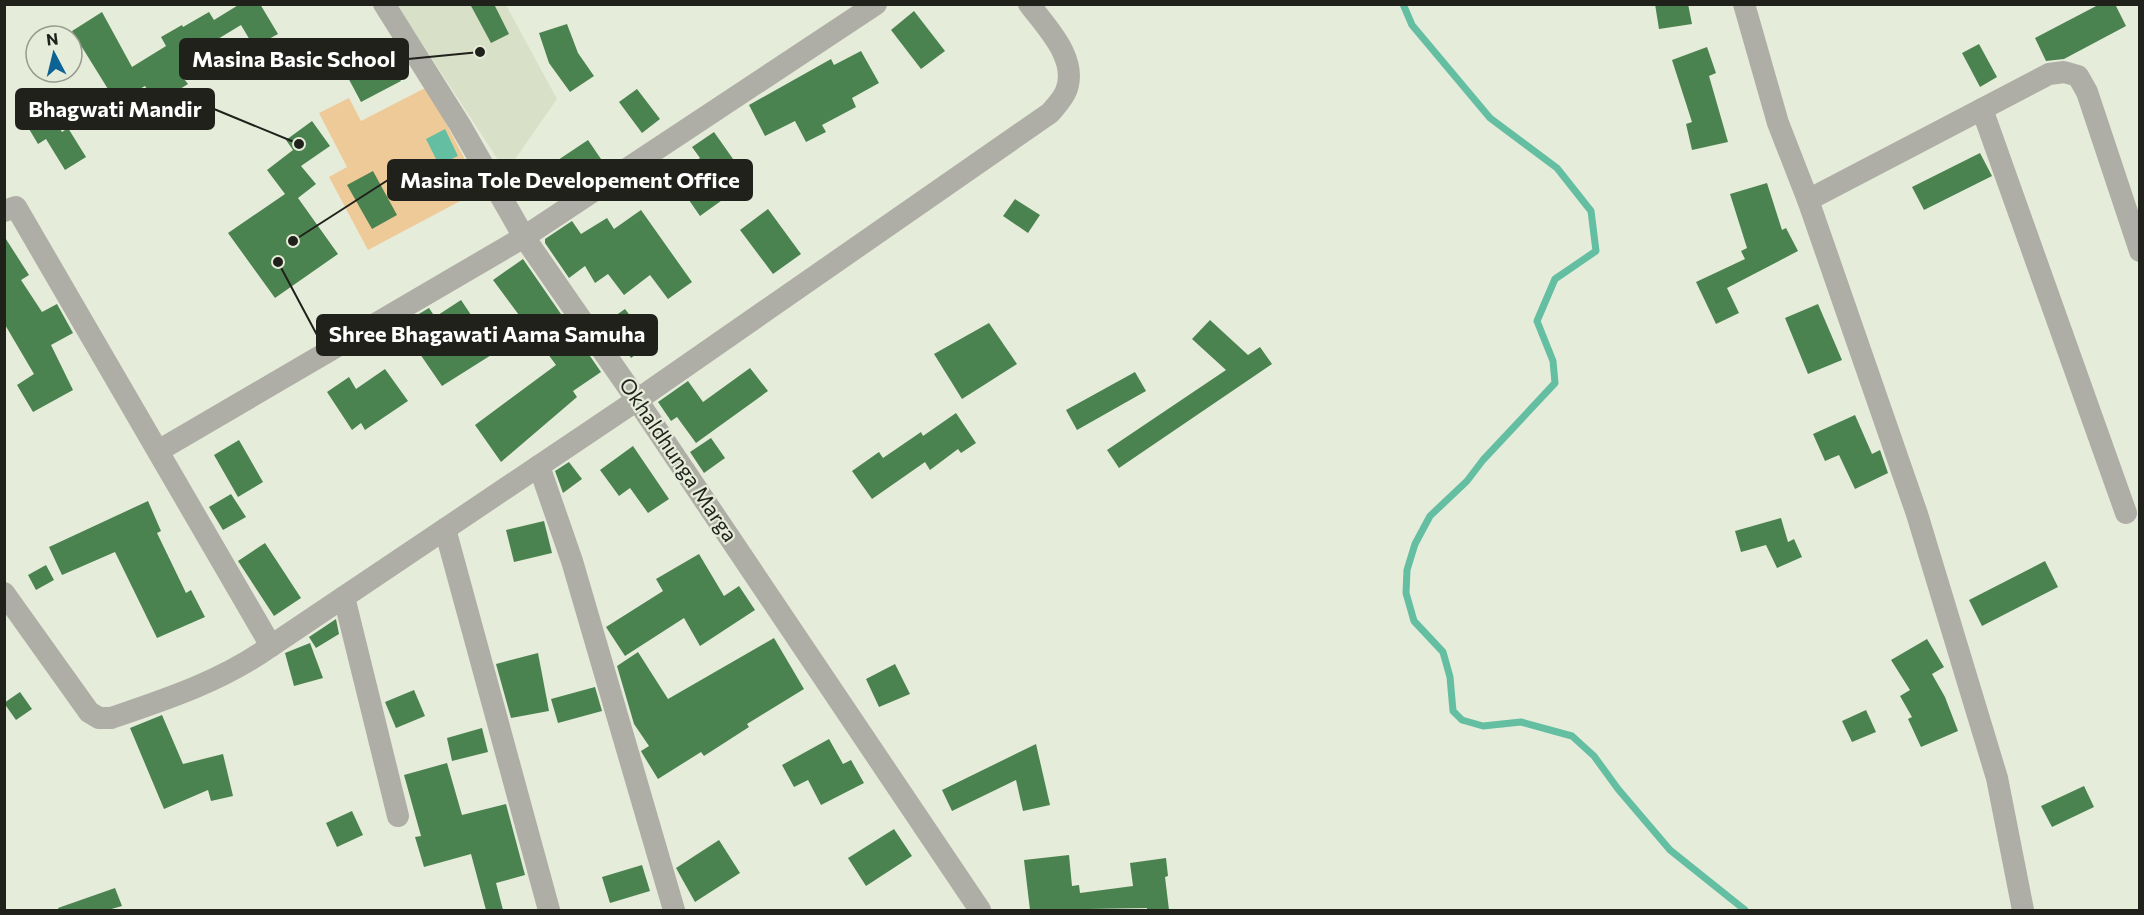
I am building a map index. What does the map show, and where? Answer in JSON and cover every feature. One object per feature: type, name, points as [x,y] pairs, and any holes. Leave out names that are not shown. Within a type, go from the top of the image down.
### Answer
[{"type":"street","name":"Okhaldhunga Marga","points":[[384,4],[460,124],[524,237],[637,400],[980,910]]},
{"type":"street","points":[[158,451],[524,237],[876,4]]},
{"type":"street","points":[[4,593],[88,712],[99,718],[111,718],[194,689],[248,662],[637,400],[1050,114],[1066,91],[1069,73],[1061,48],[1029,4]]},
{"type":"street","points":[[1744,4],[1778,123],[1809,200],[1917,514],[1996,778],[2023,910]]},
{"type":"street","points":[[1809,200],[2049,74],[2064,72],[2078,76],[2087,92],[2139,251]]},
{"type":"street","points":[[1982,109],[2126,513]]},
{"type":"street","points":[[4,212],[16,207],[271,646]]},
{"type":"street","points":[[539,466],[572,561],[601,667],[674,910]]},
{"type":"street","points":[[445,529],[549,910]]},
{"type":"street","points":[[344,597],[398,816]]},
{"type":"shaded area","points":[[397,5],[506,5],[557,99],[506,172]]},
{"type":"shaded area","points":[[427,87],[481,190],[368,250],[329,177],[347,167],[319,113],[349,98],[361,121]]},
{"type":"shaded area","points":[[445,129],[458,156],[439,165],[426,139]]},
{"type":"building","points":[[240,4],[260,4],[278,34],[254,47],[241,25],[198,51],[207,65],[184,79],[188,84],[156,104],[145,86],[116,102],[84,50],[83,24],[102,12],[132,67],[166,46],[161,37],[209,12],[214,20]]},
{"type":"building","points":[[470,4],[494,4],[509,34],[491,43]]},
{"type":"building","points":[[1655,4],[1688,4],[1692,24],[1659,29]]},
{"type":"building","points":[[2100,4],[2115,4],[2126,26],[2064,59],[2046,61],[2035,38]]},
{"type":"building","points":[[914,11],[945,51],[921,69],[891,30]]},
{"type":"building","points":[[567,24],[578,53],[594,76],[570,92],[549,63],[539,33]]},
{"type":"building","points":[[1979,44],[1997,77],[1980,87],[1962,53]]},
{"type":"building","points":[[1707,47],[1716,73],[1709,76],[1728,142],[1692,150],[1686,124],[1692,122],[1672,60]]},
{"type":"building","points":[[385,50],[401,81],[361,102],[345,72]]},
{"type":"building","points":[[861,51],[879,83],[852,98],[856,107],[822,125],[826,132],[806,142],[795,121],[765,136],[749,105],[831,59],[834,65]]},
{"type":"building","points":[[637,89],[660,119],[642,133],[619,102]]},
{"type":"building","points":[[43,100],[62,132],[68,128],[86,157],[65,170],[46,139],[38,144],[20,114]]},
{"type":"building","points":[[312,121],[330,146],[301,166],[316,184],[298,198],[338,254],[275,298],[228,233],[285,194],[267,170],[293,150],[286,140]]},
{"type":"building","points":[[714,132],[738,166],[714,183],[725,198],[700,216],[673,177],[700,158],[692,147]]},
{"type":"building","points":[[588,140],[601,159],[541,199],[528,180]]},
{"type":"building","points":[[1980,153],[1992,176],[1924,210],[1912,187]]},
{"type":"building","points":[[373,171],[397,215],[372,229],[347,185]]},
{"type":"building","points":[[1767,183],[1782,230],[1786,228],[1798,251],[1727,288],[1739,313],[1716,324],[1696,282],[1745,259],[1741,251],[1747,248],[1730,194]]},
{"type":"building","points":[[1015,199],[1040,215],[1028,233],[1003,216]]},
{"type":"building","points":[[768,209],[801,254],[773,274],[740,230]]},
{"type":"building","points":[[641,210],[692,282],[668,299],[650,275],[624,295],[608,274],[595,283],[585,266],[569,278],[545,243],[545,239],[572,221],[581,234],[607,218],[614,229]]},
{"type":"building","points":[[4,236],[29,275],[21,280],[42,312],[57,304],[73,333],[51,345],[73,390],[33,412],[17,385],[34,374],[4,323]]},
{"type":"building","points":[[523,259],[601,372],[573,391],[577,397],[501,462],[475,425],[556,365],[493,280]]},
{"type":"building","points":[[461,300],[496,352],[442,386],[400,325],[429,308],[435,317]]},
{"type":"building","points":[[1818,304],[1842,360],[1808,374],[1785,318]]},
{"type":"building","points":[[625,309],[651,343],[631,358],[628,353],[623,356],[602,325]]},
{"type":"building","points":[[1210,320],[1248,355],[1260,347],[1272,364],[1119,468],[1107,450],[1226,370],[1192,339]]},
{"type":"building","points":[[989,323],[1017,364],[962,399],[934,354]]},
{"type":"building","points":[[750,368],[768,391],[696,443],[677,417],[671,421],[658,402],[688,381],[703,402]]},
{"type":"building","points":[[385,369],[408,401],[365,430],[361,423],[352,430],[327,392],[349,377],[356,389]]},
{"type":"building","points":[[1135,372],[1146,391],[1077,430],[1066,410]]},
{"type":"building","points":[[956,413],[976,443],[961,453],[958,449],[930,470],[925,462],[872,499],[852,471],[879,452],[883,458],[921,432],[923,436]]},
{"type":"building","points":[[1855,415],[1872,454],[1880,450],[1888,473],[1855,489],[1839,455],[1825,461],[1813,434]]},
{"type":"building","points":[[711,438],[725,458],[704,473],[690,452]]},
{"type":"building","points":[[239,440],[263,482],[238,497],[214,455]]},
{"type":"building","points":[[633,446],[669,499],[648,513],[630,488],[619,496],[600,470]]},
{"type":"building","points":[[569,462],[582,479],[563,493],[555,471]]},
{"type":"building","points":[[231,494],[246,517],[223,530],[209,507]]},
{"type":"building","points":[[148,501],[161,531],[157,533],[186,593],[191,590],[205,617],[157,638],[115,552],[62,575],[49,547]]},
{"type":"building","points":[[1781,518],[1788,542],[1794,539],[1802,557],[1777,568],[1766,545],[1741,552],[1735,531]]},
{"type":"building","points":[[544,521],[552,553],[514,562],[506,530]]},
{"type":"building","points":[[265,543],[301,598],[274,616],[238,561]]},
{"type":"building","points":[[699,554],[724,596],[739,586],[755,610],[700,646],[684,618],[625,656],[606,627],[663,591],[656,579]]},
{"type":"building","points":[[2045,561],[2058,587],[1982,626],[1969,600]]},
{"type":"building","points":[[46,565],[54,580],[36,590],[28,575]]},
{"type":"building","points":[[336,619],[339,634],[316,648],[309,637]]},
{"type":"building","points":[[774,638],[804,689],[747,724],[749,727],[704,756],[701,752],[658,779],[641,751],[649,746],[634,724],[617,666],[638,652],[668,699]]},
{"type":"building","points":[[1927,639],[1944,667],[1932,674],[1945,697],[1958,731],[1921,747],[1908,719],[1912,717],[1900,696],[1910,690],[1891,660]]},
{"type":"building","points":[[310,643],[323,678],[294,686],[285,653]]},
{"type":"building","points":[[538,653],[549,711],[511,718],[496,664]]},
{"type":"building","points":[[895,664],[910,694],[879,707],[866,679]]},
{"type":"building","points":[[595,687],[602,711],[558,723],[551,699]]},
{"type":"building","points":[[414,690],[425,716],[396,728],[385,702]]},
{"type":"building","points":[[20,692],[32,709],[16,720],[4,703]]},
{"type":"building","points":[[1866,710],[1876,732],[1852,742],[1842,721]]},
{"type":"building","points":[[162,715],[183,764],[223,754],[233,796],[211,801],[208,790],[164,809],[130,728]]},
{"type":"building","points":[[482,728],[488,752],[452,761],[447,738]]},
{"type":"building","points":[[829,739],[843,764],[851,760],[864,783],[821,805],[808,780],[794,787],[782,765]]},
{"type":"building","points":[[1036,744],[1050,805],[1023,811],[1016,780],[952,811],[942,790]]},
{"type":"building","points":[[447,763],[462,815],[506,804],[525,875],[496,883],[503,910],[486,910],[471,854],[424,867],[415,837],[421,836],[404,775]]},
{"type":"building","points":[[2084,786],[2094,807],[2052,827],[2041,806]]},
{"type":"building","points":[[352,811],[363,835],[337,847],[326,823]]},
{"type":"building","points":[[894,829],[912,856],[866,886],[848,858]]},
{"type":"building","points":[[719,840],[740,873],[695,902],[676,868]]},
{"type":"building","points":[[1069,855],[1072,886],[1079,885],[1080,893],[1133,886],[1130,863],[1166,858],[1168,876],[1165,877],[1169,910],[1147,910],[1147,908],[1030,910],[1024,860]]},
{"type":"building","points":[[642,865],[650,891],[610,903],[602,877]]},
{"type":"building","points":[[115,888],[122,906],[108,910],[59,910],[58,908]]},
{"type":"waterway","points":[[1403,4],[1412,25],[1490,118],[1557,168],[1591,211],[1596,251],[1555,279],[1537,321],[1553,361],[1555,383],[1483,460],[1467,481],[1430,516],[1415,544],[1407,570],[1406,593],[1414,621],[1443,652],[1450,677],[1453,711],[1462,720],[1483,726],[1521,722],[1572,736],[1594,756],[1618,789],[1670,850],[1745,910]]},
{"type":"place","name":"Masina Basic School","points":[[480,52]]},
{"type":"place","name":"Bhagwati Mandir","points":[[299,144]]},
{"type":"place","name":"Masina Tole Developement Office","points":[[293,241]]},
{"type":"place","name":"Shree Bhagawati Aama Samuha","points":[[278,262]]}]
